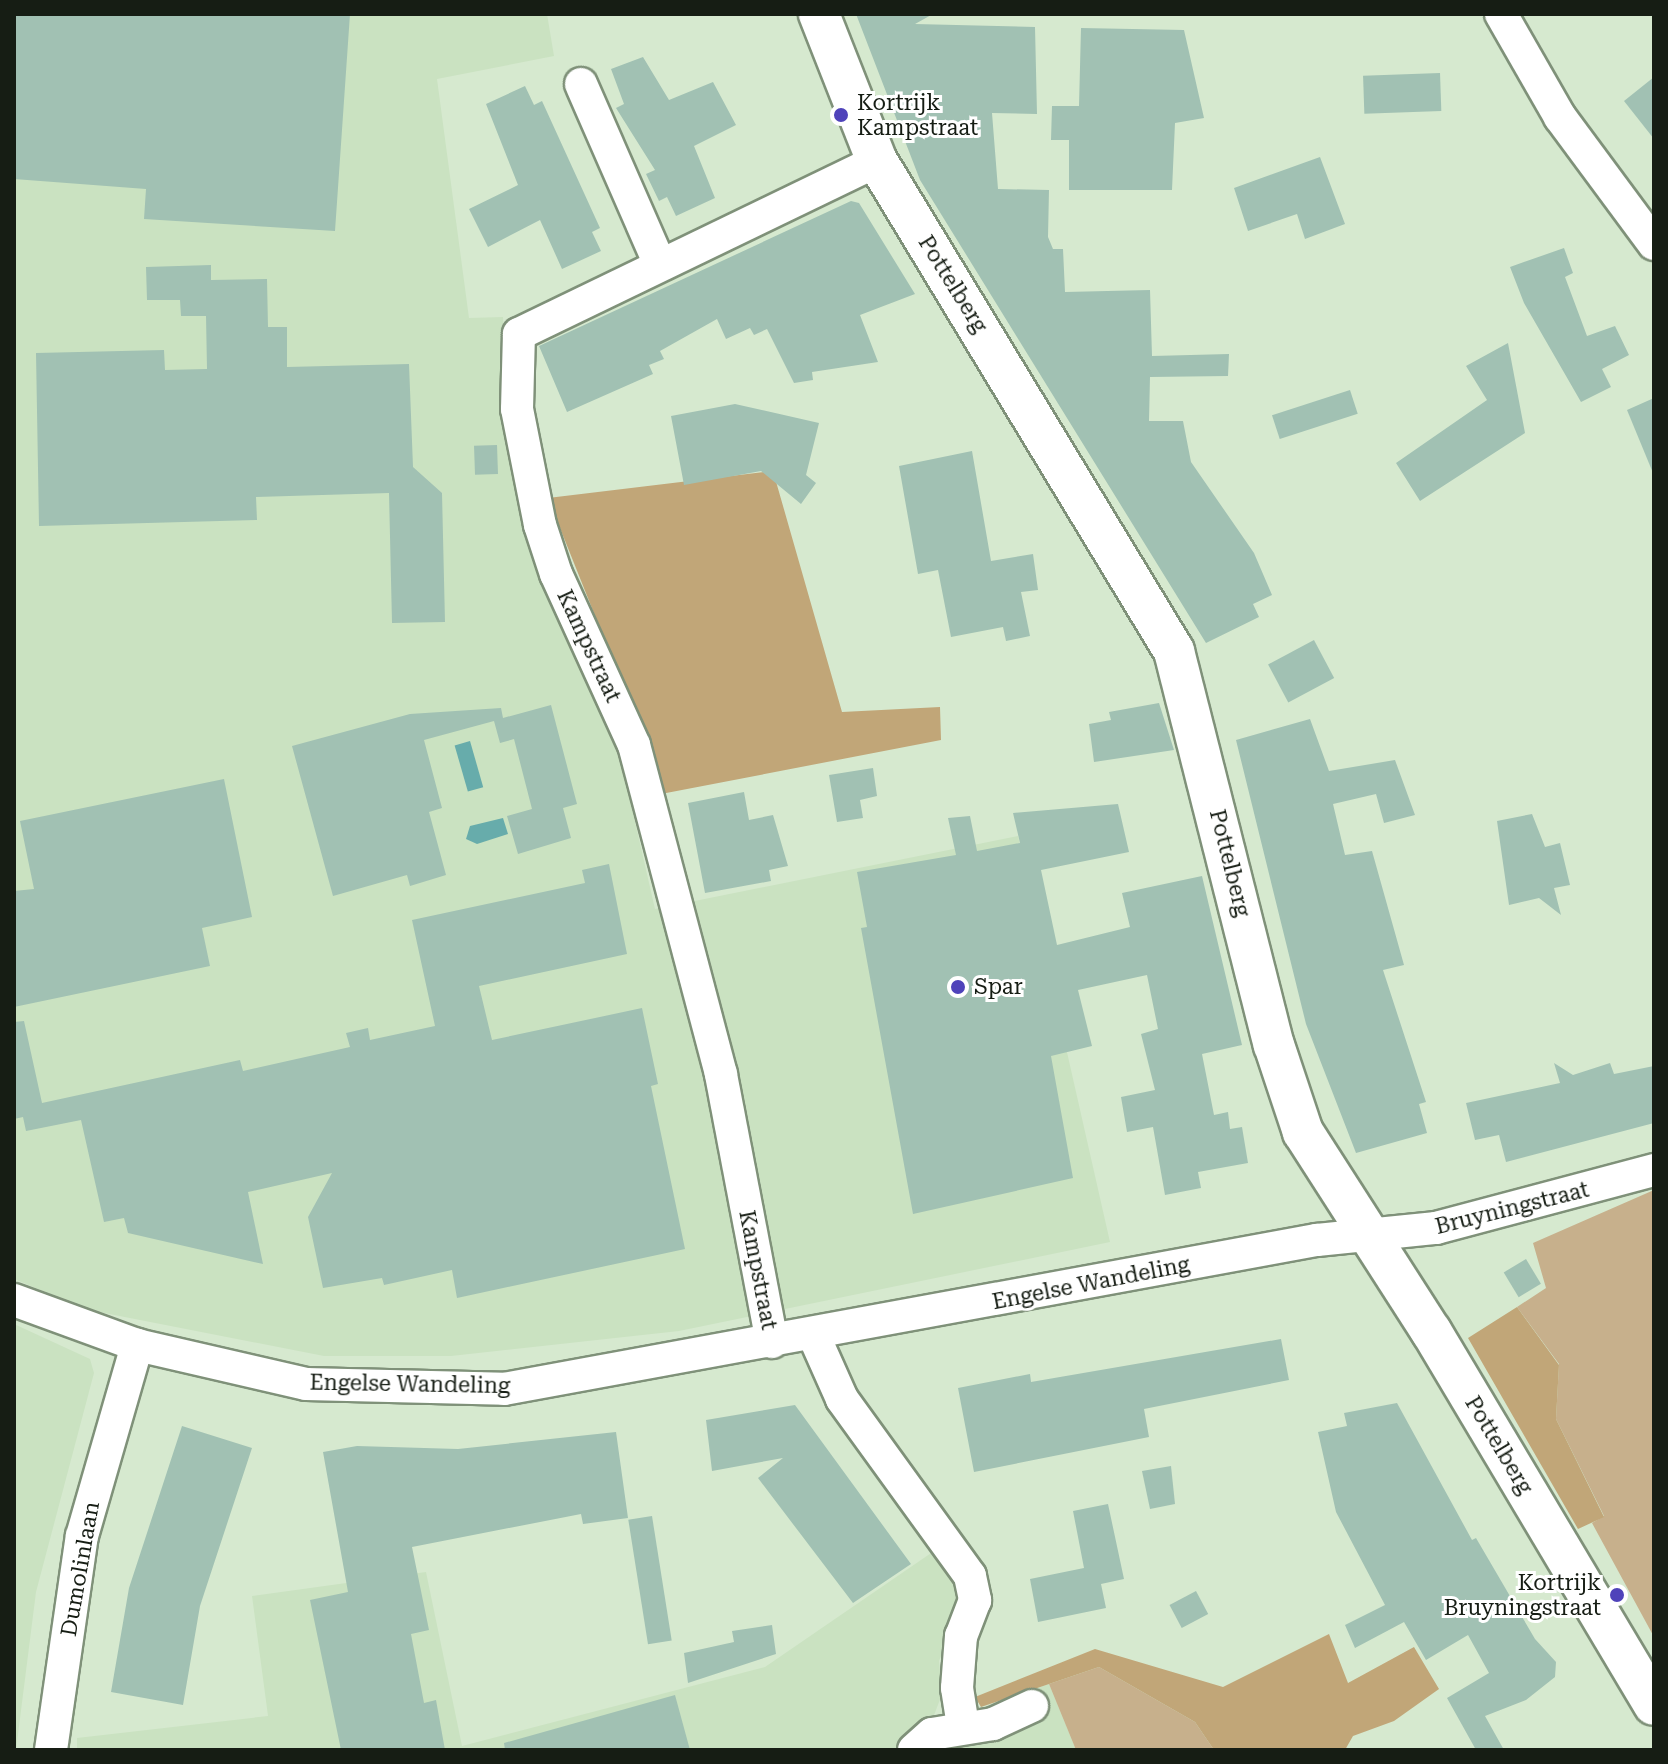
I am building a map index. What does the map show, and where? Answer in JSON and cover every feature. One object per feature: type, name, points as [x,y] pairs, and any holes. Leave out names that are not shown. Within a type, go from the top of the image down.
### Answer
[{"type":"main road","name":"Pottelberg","points":[[819,14],[877,161],[1174,651],[1287,1089],[1303,1132],[1654,1705]]},
{"type":"street","points":[[1501,14],[1560,117],[1654,244]]},
{"type":"street","points":[[581,84],[660,265]]},
{"type":"street","name":"Kampstraat","points":[[772,1342],[721,1074],[634,745],[556,574],[517,409],[519,334],[877,161]]},
{"type":"street","name":"Bruyningstraat","points":[[1367,1232],[1436,1228],[1515,1211],[1654,1170]]},
{"type":"street","name":"Engelse Wandeling","points":[[14,1300],[137,1345],[306,1384],[504,1389],[814,1336],[1367,1232]]},
{"type":"street","points":[[814,1336],[842,1399],[970,1576],[975,1600],[961,1636],[957,1688],[963,1727]]},
{"type":"street","name":"Dumolinlaan","points":[[51,1750],[82,1536],[137,1345]]},
{"type":"street","points":[[914,1750],[932,1734],[993,1724],[1032,1706]]},
{"type":"shaded area","points":[[14,14],[547,14],[554,56],[437,79],[469,318],[503,317],[506,419],[617,743],[655,909],[1018,836],[1110,1242],[679,1331],[451,1356],[324,1356],[89,1310],[14,1279]]},
{"type":"shaded area","points":[[773,471],[842,712],[940,707],[941,740],[661,794],[655,766],[548,498]]},
{"type":"shaded area","points":[[1654,1190],[1654,1637],[1592,1523],[1604,1516],[1556,1419],[1559,1364],[1517,1307],[1546,1288],[1533,1243]]},
{"type":"shaded area","points":[[1517,1307],[1559,1365],[1556,1419],[1604,1517],[1578,1529],[1468,1338]]},
{"type":"shaded area","points":[[14,1324],[90,1359],[94,1373],[36,1592],[16,1750]]},
{"type":"shaded area","points":[[937,1549],[958,1591],[957,1617],[939,1661],[942,1694],[930,1726],[1049,1684],[1076,1750],[77,1750],[77,1738],[268,1716],[252,1596],[426,1572],[462,1746],[765,1667]]},
{"type":"shaded area","points":[[1329,1634],[1348,1683],[1414,1647],[1439,1689],[1394,1721],[1353,1736],[1345,1750],[1214,1750],[1195,1722],[1099,1667],[981,1707],[975,1697],[1095,1649],[1223,1687]]},
{"type":"shaded area","points":[[1099,1667],[1195,1722],[1214,1750],[1076,1750],[1049,1684]]},
{"type":"water","points":[[470,741],[483,787],[468,792],[455,745]]},
{"type":"water","points":[[503,818],[508,834],[477,844],[466,839],[470,826]]},
{"type":"building","points":[[14,14],[350,14],[335,231],[144,219],[146,189],[14,179]]},
{"type":"building","points":[[856,14],[933,14],[915,24],[1035,27],[1037,114],[992,113],[998,189],[1049,190],[1048,237],[1053,249],[1063,249],[1065,292],[1150,290],[1152,356],[1229,354],[1228,376],[1150,377],[1149,421],[1183,421],[1191,462],[1254,553],[1272,595],[1253,604],[1259,617],[1206,643],[920,180]]},
{"type":"building","points":[[1081,28],[1184,30],[1204,118],[1175,123],[1172,190],[1069,190],[1069,140],[1051,140],[1052,106],[1079,106]]},
{"type":"building","points":[[643,57],[669,100],[713,82],[736,125],[694,146],[715,198],[676,216],[667,197],[659,201],[646,174],[655,170],[616,108],[624,104],[611,69]]},
{"type":"building","points":[[1440,73],[1441,111],[1364,114],[1363,76]]},
{"type":"building","points":[[1654,77],[1654,139],[1624,101]]},
{"type":"building","points":[[525,86],[534,105],[542,101],[600,228],[592,232],[601,251],[562,269],[540,220],[488,247],[469,209],[518,185],[486,104]]},
{"type":"building","points":[[1320,157],[1345,224],[1305,239],[1297,214],[1248,231],[1234,188]]},
{"type":"building","points":[[851,201],[859,203],[915,294],[860,315],[878,362],[812,372],[813,380],[794,383],[767,329],[754,335],[750,328],[726,339],[717,319],[660,351],[664,359],[649,365],[653,374],[567,412],[539,346]]},
{"type":"building","points":[[1564,248],[1573,273],[1565,277],[1587,336],[1615,326],[1629,355],[1602,369],[1611,387],[1581,402],[1524,303],[1510,267]]},
{"type":"building","points":[[211,265],[211,280],[267,279],[268,327],[287,327],[287,367],[409,364],[413,467],[442,493],[445,622],[392,623],[389,493],[256,497],[257,520],[39,526],[36,353],[164,350],[165,370],[207,369],[206,316],[181,316],[180,300],[147,300],[146,267]]},
{"type":"building","points":[[1508,343],[1525,433],[1420,501],[1396,463],[1487,400],[1466,366]]},
{"type":"building","points":[[1350,390],[1358,414],[1280,439],[1272,415]]},
{"type":"building","points":[[1654,398],[1654,473],[1653,473],[1627,410]]},
{"type":"building","points":[[735,404],[819,423],[806,475],[816,483],[801,504],[761,471],[684,485],[671,416]]},
{"type":"building","points":[[497,445],[498,474],[475,475],[474,446]]},
{"type":"building","points":[[972,451],[991,561],[1033,554],[1038,590],[1021,592],[1030,636],[1006,641],[1003,627],[951,637],[938,570],[918,574],[899,466]]},
{"type":"building","points":[[1314,640],[1334,678],[1288,702],[1268,664]]},
{"type":"building","points":[[1159,703],[1174,750],[1094,762],[1089,724],[1111,720],[1109,712]]},
{"type":"building","points":[[551,705],[577,804],[563,808],[571,838],[518,854],[507,816],[532,809],[514,739],[500,743],[494,721],[424,740],[442,808],[429,812],[446,875],[410,886],[407,875],[333,896],[292,746],[410,714],[501,708],[503,718]]},
{"type":"building","points":[[1310,719],[1329,771],[1395,760],[1415,815],[1384,823],[1376,794],[1333,804],[1345,855],[1372,851],[1404,965],[1383,970],[1426,1102],[1419,1104],[1427,1133],[1356,1153],[1306,1024],[1236,740]]},
{"type":"building","points":[[873,768],[877,796],[860,800],[863,818],[837,822],[829,775]]},
{"type":"building","points":[[224,779],[252,917],[202,928],[210,966],[14,1007],[14,891],[34,889],[20,821]]},
{"type":"building","points":[[744,792],[749,820],[773,815],[788,866],[769,870],[771,881],[705,893],[688,803]]},
{"type":"building","points":[[1118,804],[1129,852],[1041,870],[1057,945],[1130,927],[1122,893],[1202,876],[1242,1045],[1202,1054],[1214,1115],[1228,1112],[1230,1129],[1242,1127],[1248,1163],[1198,1172],[1201,1188],[1165,1195],[1153,1127],[1127,1132],[1121,1097],[1155,1090],[1141,1034],[1158,1029],[1147,975],[1078,990],[1092,1046],[1051,1056],[1073,1178],[913,1214],[861,928],[867,927],[857,872],[956,855],[948,818],[970,816],[977,851],[1020,843],[1013,813]]},
{"type":"building","points":[[1532,814],[1545,847],[1560,843],[1570,885],[1554,888],[1561,915],[1539,898],[1509,905],[1497,821]]},
{"type":"building","points":[[609,864],[627,954],[479,986],[492,1040],[642,1008],[658,1084],[651,1086],[685,1249],[457,1298],[452,1270],[384,1285],[382,1278],[323,1288],[308,1217],[332,1173],[248,1192],[263,1264],[128,1233],[124,1218],[104,1222],[81,1120],[26,1131],[23,1117],[14,1119],[14,1022],[24,1021],[42,1103],[240,1060],[243,1071],[350,1047],[346,1033],[368,1028],[370,1040],[435,1026],[412,920],[585,883],[582,870]]},
{"type":"building","points":[[1554,1063],[1573,1075],[1610,1063],[1614,1074],[1654,1066],[1654,1123],[1506,1162],[1499,1135],[1475,1140],[1466,1103],[1560,1083]]},
{"type":"building","points":[[1526,1259],[1541,1284],[1519,1297],[1504,1272]]},
{"type":"building","points":[[1281,1339],[1289,1380],[1144,1409],[1149,1437],[974,1472],[958,1388],[1030,1374],[1031,1382]]},
{"type":"building","points":[[1397,1403],[1472,1540],[1476,1538],[1535,1639],[1556,1662],[1555,1677],[1526,1700],[1485,1716],[1504,1750],[1476,1750],[1447,1698],[1489,1673],[1468,1635],[1426,1660],[1404,1622],[1355,1648],[1345,1625],[1385,1605],[1336,1512],[1318,1432],[1347,1426],[1344,1413]]},
{"type":"building","points":[[795,1405],[911,1564],[853,1603],[758,1478],[783,1458],[712,1471],[706,1420]]},
{"type":"building","points":[[182,1426],[252,1448],[200,1606],[183,1705],[111,1692],[129,1588]]},
{"type":"building","points":[[616,1432],[628,1518],[583,1524],[581,1514],[412,1547],[429,1630],[411,1634],[424,1703],[436,1700],[445,1750],[341,1750],[310,1600],[348,1592],[323,1452],[357,1446],[458,1449]]},
{"type":"building","points":[[1171,1466],[1175,1504],[1150,1509],[1142,1471]]},
{"type":"building","points":[[1108,1504],[1124,1579],[1101,1584],[1106,1608],[1038,1622],[1030,1579],[1084,1568],[1073,1511]]},
{"type":"building","points":[[652,1516],[672,1640],[648,1644],[628,1520]]},
{"type":"building","points":[[1196,1591],[1208,1614],[1182,1628],[1170,1605]]},
{"type":"building","points":[[772,1625],[776,1654],[688,1683],[684,1653],[734,1642],[732,1631]]},
{"type":"building","points":[[675,1695],[690,1750],[505,1750],[504,1743]]},
{"type":"place","name":"Kortrijk Kampstraat","points":[[841,115]]},
{"type":"place","name":"Spar","points":[[958,987]]},
{"type":"place","name":"Kortrijk Bruyningstraat","points":[[1617,1595]]}]
